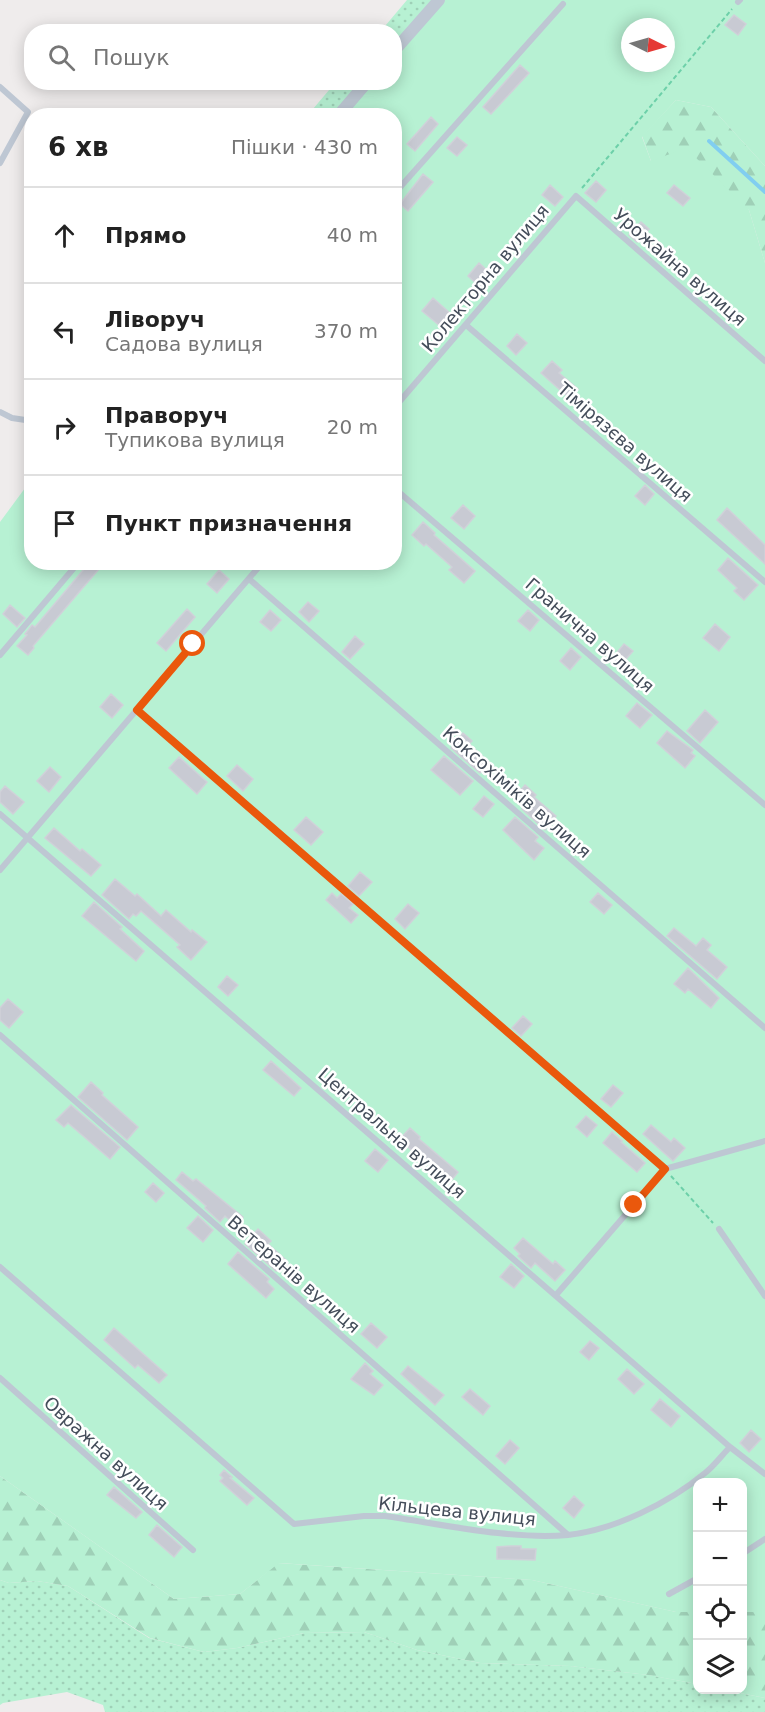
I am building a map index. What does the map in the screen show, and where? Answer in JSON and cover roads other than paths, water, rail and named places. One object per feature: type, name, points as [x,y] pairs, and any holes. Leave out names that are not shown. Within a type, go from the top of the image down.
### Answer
[{"type":"street","points":[[402,42],[439,0]]},
{"type":"street","points":[[346,108],[360,90]]},
{"type":"lane","points":[[402,185],[563,4]]},
{"type":"lane","points":[[0,87],[24,108]]},
{"type":"lane","points":[[0,163],[24,119]]},
{"type":"lane","name":"Колекторна вулиця","points":[[402,399],[576,196]]},
{"type":"lane","name":"Урожайна вулиця","points":[[576,196],[765,361]]},
{"type":"lane","name":"Тімірязєва вулиця","points":[[466,325],[765,582]]},
{"type":"lane","points":[[0,412],[12,418],[24,420]]},
{"type":"lane","name":"Гранична вулиця","points":[[402,495],[765,805]]},
{"type":"lane","points":[[0,654],[72,570]]},
{"type":"lane","points":[[0,870],[256,570]]},
{"type":"lane","name":"Коксохіміків вулиця","points":[[249,579],[765,1028]]},
{"type":"lane","points":[[137,710],[665,1169]]},
{"type":"lane","name":"Центральна вулиця","points":[[0,814],[730,1447],[765,1474]]},
{"type":"lane","name":"Ветеранів вулиця","points":[[0,1035],[567,1535]]},
{"type":"lane","points":[[556,1295],[665,1169],[765,1141]]},
{"type":"lane","points":[[719,1229],[765,1296]]},
{"type":"lane","name":"Кільцева вулиця","points":[[0,1267],[294,1524],[385,1516],[521,1535],[567,1535],[603,1528],[652,1508],[705,1473],[730,1447]]},
{"type":"lane","name":"Овражна вулиця","points":[[0,1378],[193,1550]]},
{"type":"lane","points":[[747,1551],[765,1539]]},
{"type":"lane","points":[[669,1594],[693,1581]]},
{"type":"waterway","points":[[709,141],[765,192]]}]
